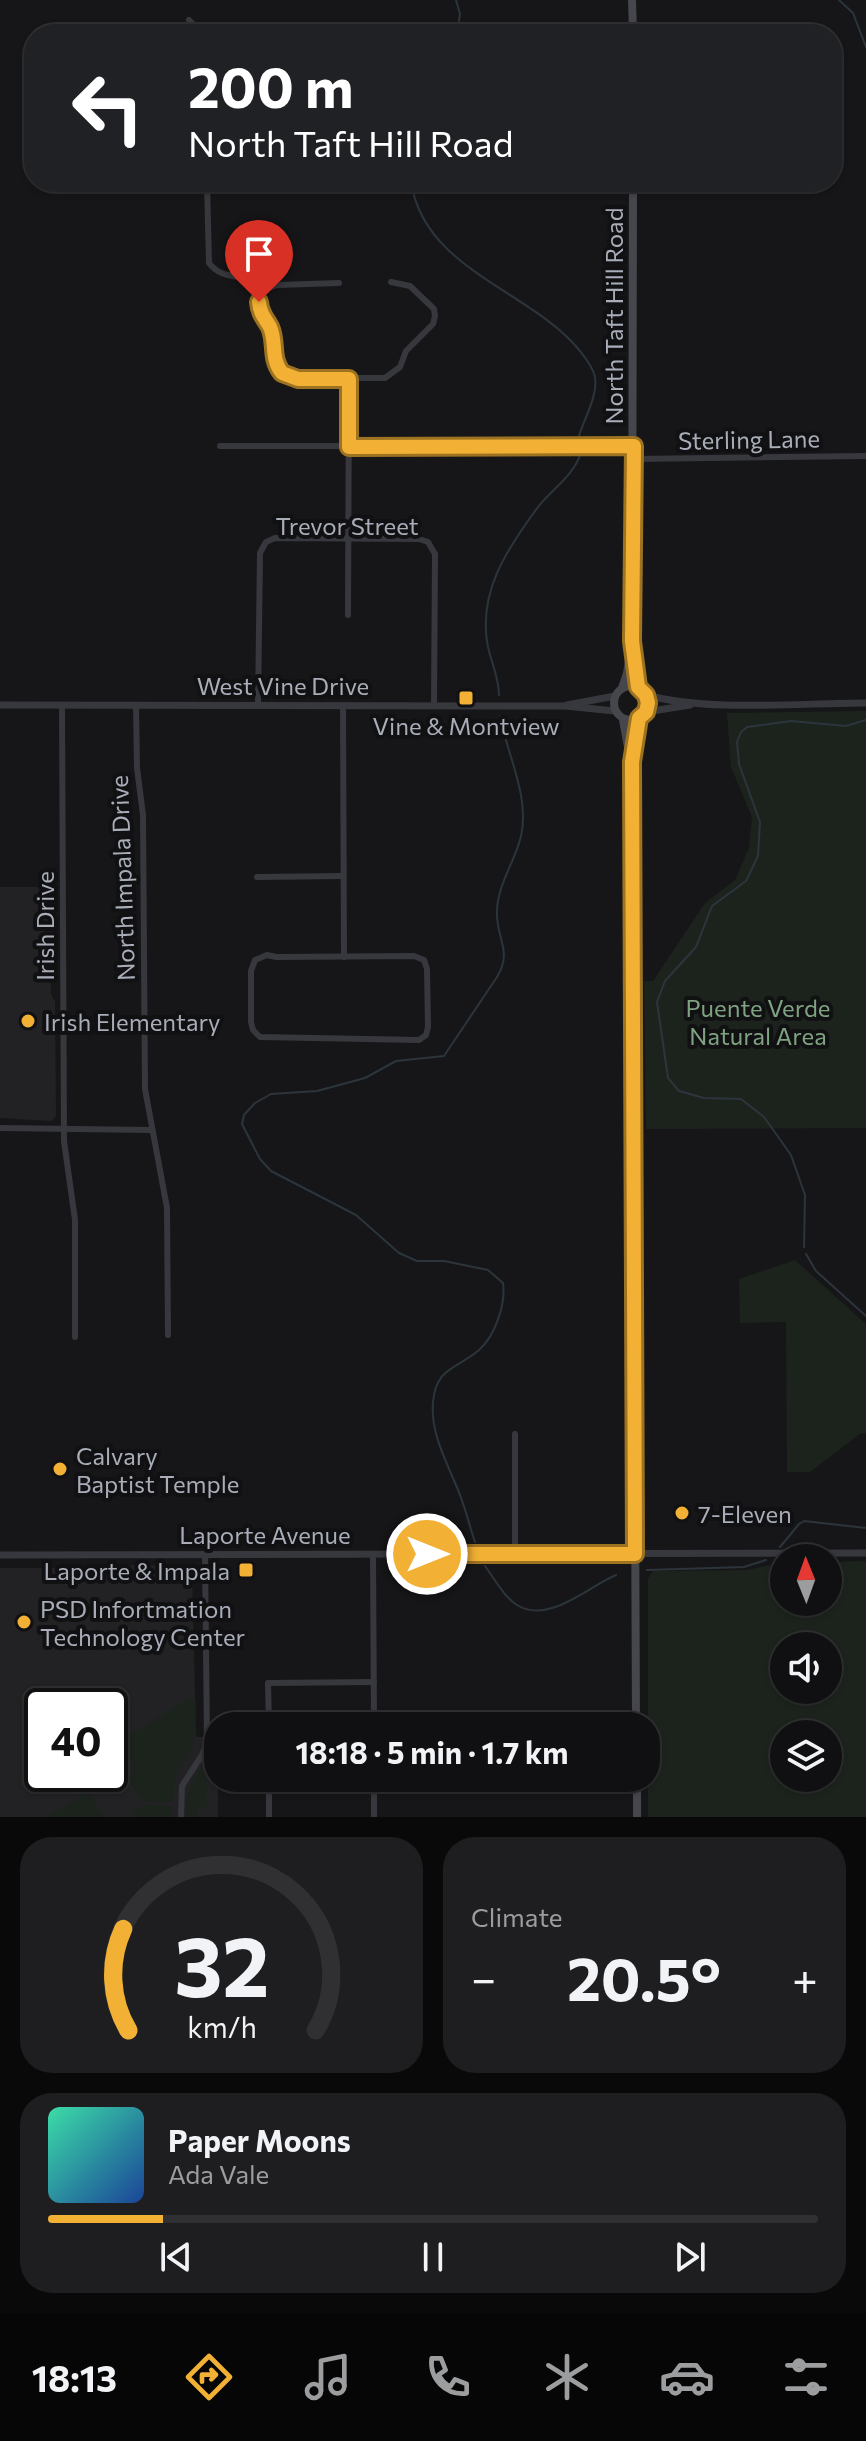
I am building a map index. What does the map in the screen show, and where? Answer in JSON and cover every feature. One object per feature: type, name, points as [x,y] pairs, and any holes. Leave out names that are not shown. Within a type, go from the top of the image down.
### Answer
[{"type":"main road","points":[[632,0],[633,24]]},
{"type":"main road","name":"North Taft Hill Road","points":[[633,192],[632,641],[638,687]]},
{"type":"main road","name":"North Taft Hill Road","points":[[622,688],[632,641]]},
{"type":"main road","points":[[632,762],[646,695],[638,687],[622,688],[615,696],[615,711],[623,720],[632,762],[636,1712]]},
{"type":"main road","points":[[623,720],[643,715]]},
{"type":"main road","points":[[637,1792],[637,1817]]},
{"type":"street","points":[[189,20],[193,24]]},
{"type":"street","points":[[207,192],[209,263],[227,275],[254,279],[266,290]]},
{"type":"street","points":[[339,283],[277,285],[266,290],[260,299],[260,310],[271,328],[273,357],[282,373],[298,379],[349,379],[385,378],[396,371],[406,351],[433,324],[434,309],[410,286],[391,282]]},
{"type":"street","points":[[348,615],[349,379]]},
{"type":"street","points":[[220,446],[634,446]]},
{"type":"street","name":"Sterling Lane","points":[[634,459],[866,456]]},
{"type":"street","name":"Trevor Street","points":[[258,706],[260,553],[264,544],[275,538],[419,539],[430,544],[435,554],[434,706]]},
{"type":"street","points":[[646,695],[696,704],[866,703]]},
{"type":"street","name":"West Vine Drive","points":[[565,706],[615,696]]},
{"type":"street","points":[[643,715],[696,704]]},
{"type":"street","name":"West Vine Drive","points":[[0,705],[565,706],[615,711]]},
{"type":"street","name":"Irish Drive","points":[[62,705],[64,1154],[75,1220],[75,1337]]},
{"type":"street","name":"North Impala Drive","points":[[136,705],[137,768],[143,815],[145,1089],[167,1208],[168,1335]]},
{"type":"street","points":[[343,706],[344,957]]},
{"type":"street","points":[[257,877],[343,876]]},
{"type":"street","points":[[267,955],[344,957],[414,956],[424,960],[427,969],[426,1035],[419,1040],[265,1039],[257,1035],[251,1022],[251,971],[255,960],[267,955]]},
{"type":"street","points":[[0,1128],[151,1130]]},
{"type":"street","points":[[515,1434],[515,1554]]},
{"type":"street","name":"Laporte Avenue","points":[[0,1555],[866,1553]]},
{"type":"street","points":[[181,1817],[182,1786],[207,1742],[205,1554]]},
{"type":"street","points":[[373,1554],[374,1712]]},
{"type":"street","points":[[269,1712],[268,1683],[374,1682]]},
{"type":"street","points":[[269,1792],[269,1817]]},
{"type":"street","points":[[374,1792],[374,1817]]},
{"type":"shaded area","name":"Irish Elementary","points":[[0,887],[54,887],[54,934],[50,934],[51,994],[55,1001],[56,1116],[51,1121],[0,1118]]},
{"type":"shaded area","points":[[120,1565],[189,1566],[192,1569],[196,1737],[204,1737],[204,1792],[218,1792],[218,1817],[0,1817],[0,1568],[114,1568]]},
{"type":"green space","name":"Puente Verde Natural Area","points":[[866,711],[866,1128],[646,1129],[644,981],[653,981],[705,903],[735,880],[749,848],[752,817],[731,767],[727,713]]},
{"type":"green space","points":[[795,1260],[866,1324],[866,1433],[861,1433],[810,1472],[787,1472],[786,1322],[740,1323],[739,1279]]},
{"type":"green space","points":[[866,1561],[866,1817],[648,1817],[648,1792],[660,1792],[660,1712],[648,1712],[648,1578],[653,1571],[747,1570],[770,1565],[770,1616],[842,1616],[842,1562]]},
{"type":"green space","points":[[190,1698],[196,1700],[194,1746],[176,1776],[172,1802],[143,1801],[128,1779],[128,1773],[134,1768],[128,1759],[128,1736]]},
{"type":"green space","points":[[204,1765],[207,1808],[199,1808],[197,1817],[187,1817],[189,1788]]},
{"type":"green space","points":[[89,1792],[105,1817],[47,1817]]},
{"type":"green space","points":[[143,1805],[171,1805],[172,1817],[137,1817],[133,1811]]},
{"type":"waterway","points":[[456,0],[460,14],[458,24]]},
{"type":"waterway","points":[[839,0],[853,13],[866,47]]},
{"type":"waterway","points":[[414,192],[420,212],[436,237],[482,277],[559,330],[589,363],[595,385],[579,436]]},
{"type":"waterway","points":[[499,695],[486,627],[487,608],[497,572],[538,507],[567,476],[580,455]]},
{"type":"waterway","points":[[475,1542],[437,1438],[433,1402],[443,1375],[479,1350],[490,1337],[501,1310],[503,1283],[488,1270],[444,1261],[417,1261],[399,1253],[356,1215],[271,1171],[260,1159],[242,1124],[244,1115],[255,1103],[271,1094],[317,1091],[365,1078],[396,1061],[444,1056],[497,977],[504,960],[497,921],[498,902],[518,846],[523,821],[520,791],[500,716]]},
{"type":"waterway","points":[[804,1247],[805,1195],[791,1155],[764,1117],[741,1099],[704,1098],[679,1091],[668,1078],[657,1002],[665,981],[696,947],[712,906],[746,881],[758,856],[760,822],[739,764],[737,742],[741,732],[747,727],[791,721],[846,726],[866,720]]},
{"type":"waterway","points":[[806,1254],[816,1271],[866,1316]]},
{"type":"waterway","points":[[782,1544],[804,1521],[866,1528]]},
{"type":"waterway","points":[[647,1570],[744,1567],[766,1560]]},
{"type":"waterway","points":[[485,1566],[508,1597],[529,1610],[542,1610],[568,1602],[616,1575]]},
{"type":"place","name":"Vine & Montview","points":[[466,698]]},
{"type":"place","name":"Irish Elementary","points":[[28,1021]]},
{"type":"place","name":"Calvary Baptist Temple","points":[[60,1469]]},
{"type":"place","name":"7-Eleven","points":[[682,1513]]},
{"type":"place","name":"Laporte & Impala","points":[[246,1570]]},
{"type":"place","name":"PSD Infortmation Technology Center","points":[[24,1622]]},
{"type":"route","points":[[259,302],[261,314],[272,332],[273,357],[282,373],[298,379],[349,379],[349,447],[634,446],[632,641],[638,687],[643,690],[648,703],[646,712],[639,718],[632,762],[635,1554],[427,1554]]}]
